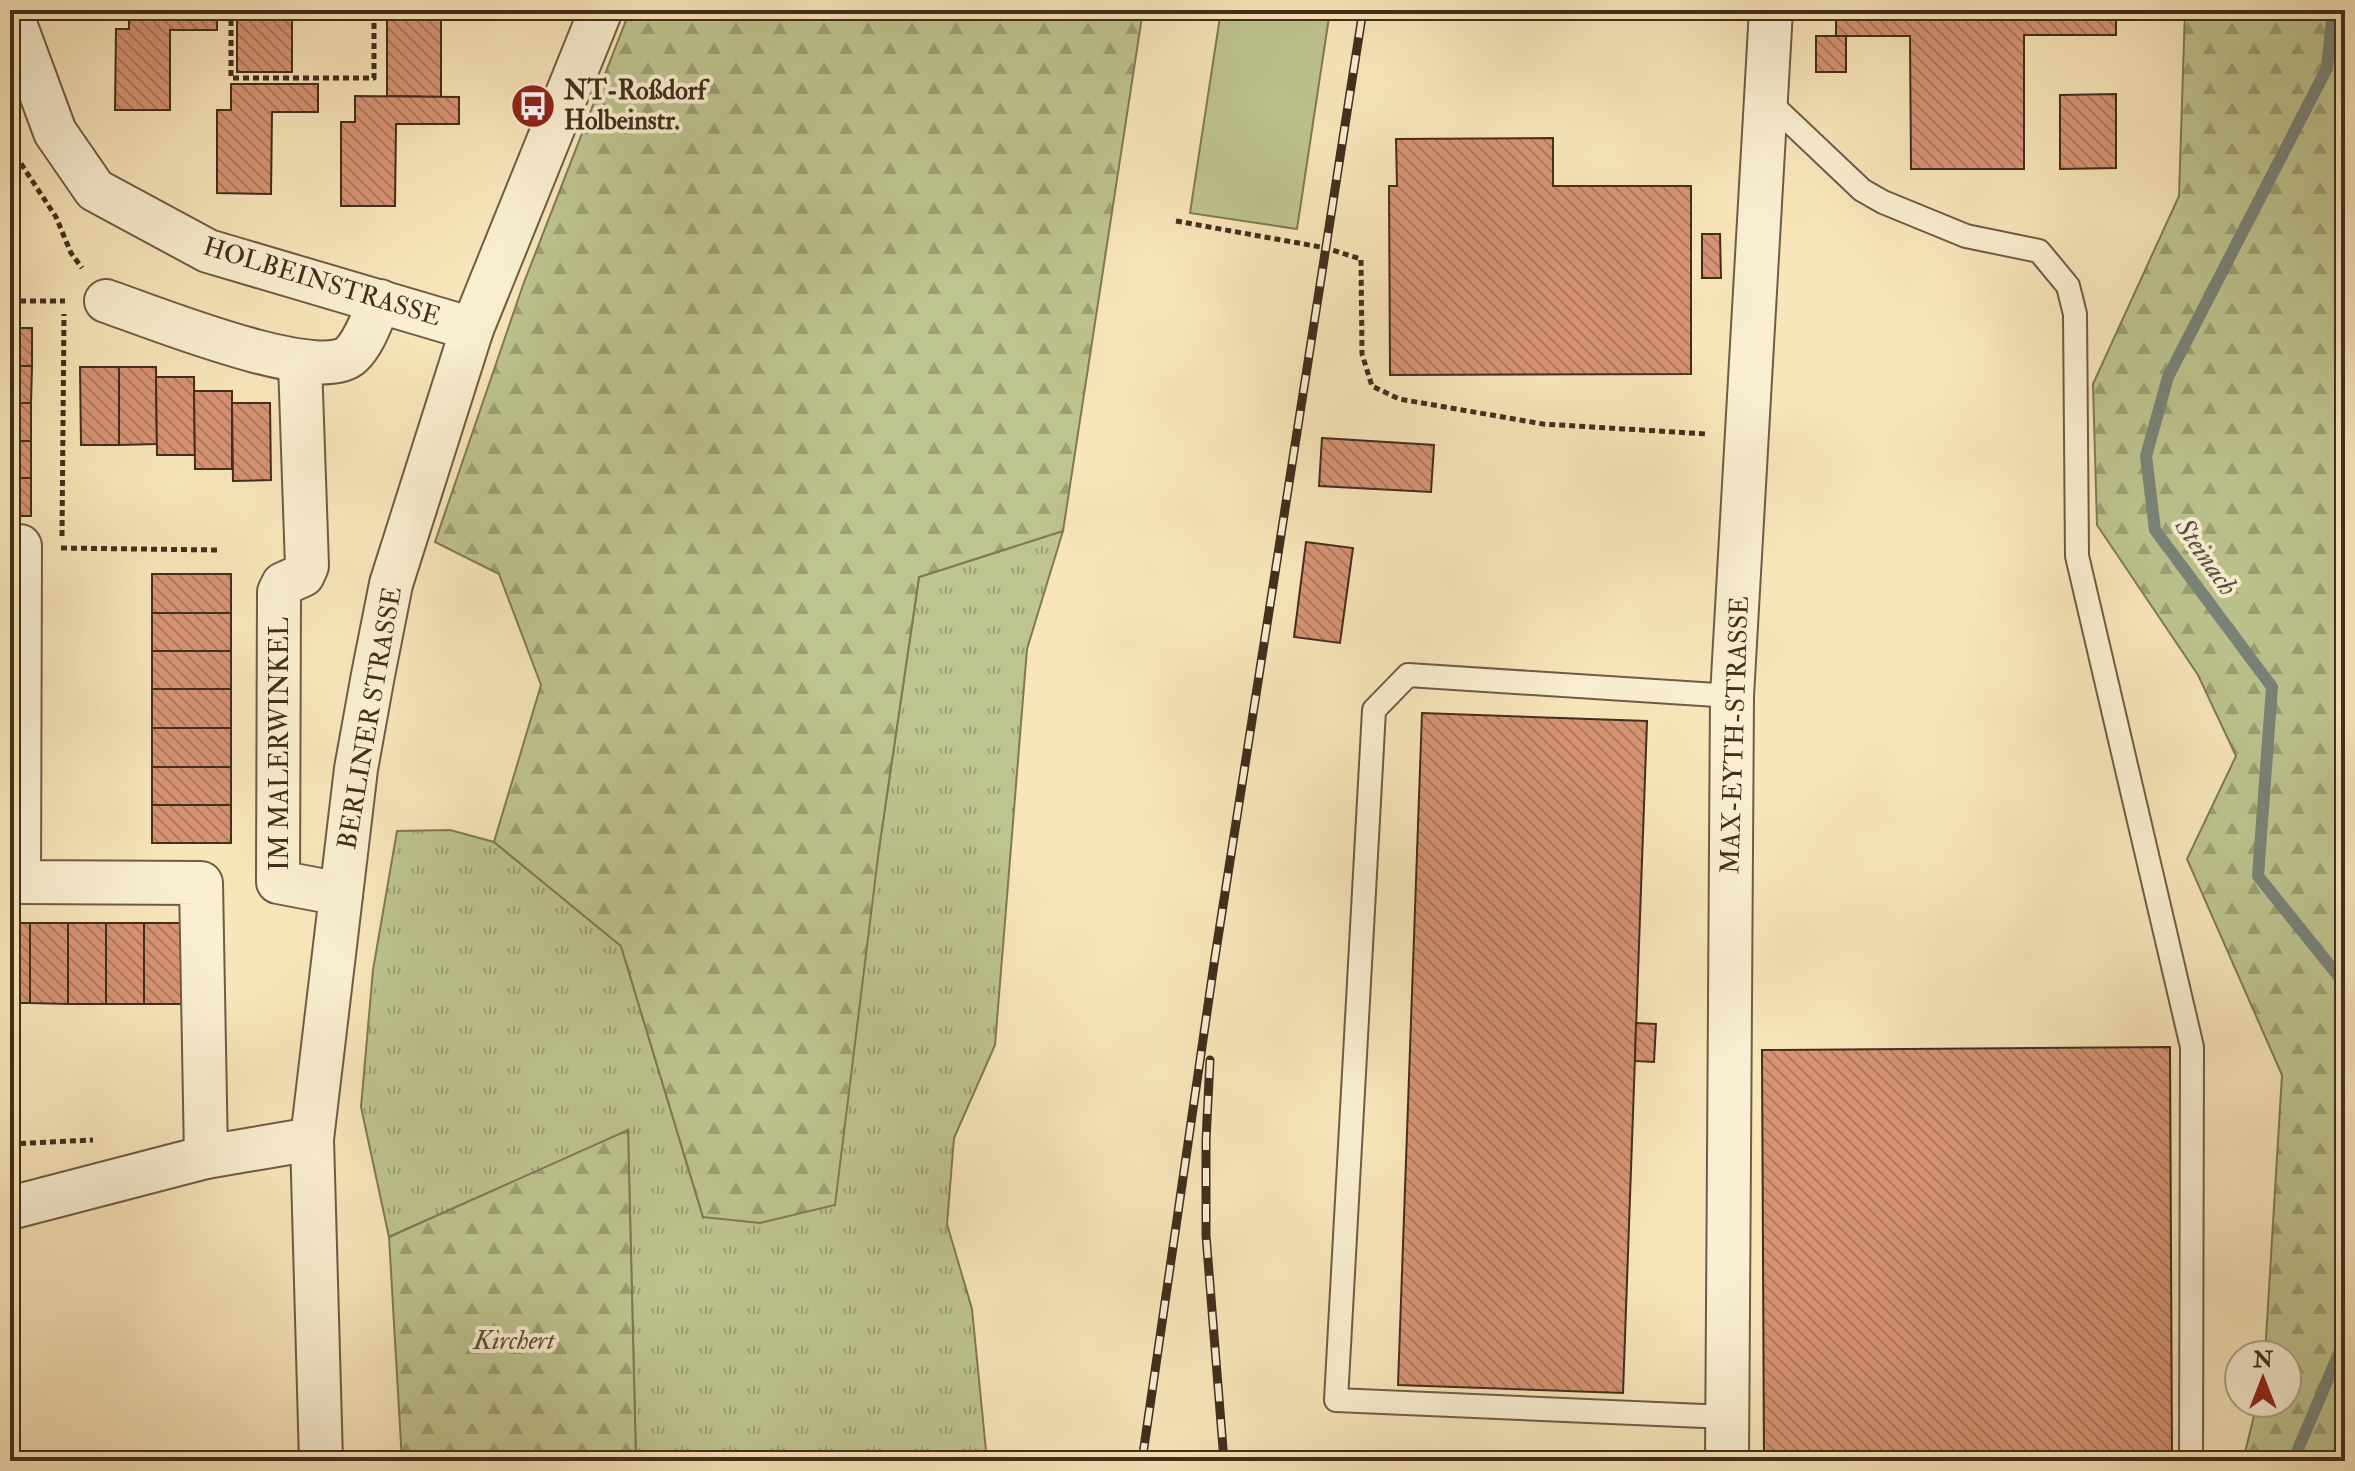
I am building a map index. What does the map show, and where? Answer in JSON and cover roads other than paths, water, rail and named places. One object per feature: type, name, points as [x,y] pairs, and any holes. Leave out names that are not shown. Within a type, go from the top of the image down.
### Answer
[{"type":"street","name":"HOLBEINSTRASSE","points":[[10,10],[55,132],[95,190],[208,251],[472,329]]},
{"type":"street","name":"BERLINER STRASSE","points":[[321,1461],[312,1139],[356,769],[391,584],[472,329],[601,10]]},
{"type":"street","name":"MAX-EYTH-STRASSE","points":[[1727,1461],[1732,696],[1771,10]]},
{"type":"street","points":[[106,301],[240,347],[300,363],[328,364],[350,357],[363,338],[380,301]]},
{"type":"street","name":"IM MALERWINKEL","points":[[300,363],[307,566],[303,575],[283,584],[279,592],[278,882],[341,894]]},
{"type":"street","points":[[34,547],[19,882],[201,883],[206,1157]]},
{"type":"street","points":[[10,1208],[206,1157],[312,1139]]},
{"type":"lane","points":[[1766,99],[1862,190],[1883,202],[1966,236],[2039,251],[2068,286],[2075,314],[2077,556],[2192,1047],[2191,1461]]},
{"type":"lane","points":[[1726,1417],[1336,1400],[1374,710],[1408,675],[1732,696]]},
{"type":"waterway","name":"Steinach","points":[[2333,10],[2327,68],[2168,377],[2146,456],[2155,530],[2272,687],[2258,876],[2340,978],[2345,980]]},
{"type":"waterway","name":"Steinach","points":[[2293,1461],[2345,1339]]},
{"type":"railway","points":[[1142,1461],[1215,957],[1363,10]]},
{"type":"railway","points":[[1210,1060],[1206,1235],[1224,1461]]},
{"type":"place","name":"NT-Roßdorf Holbeinstr.","points":[[533,106]]},
{"type":"park label","name":"Kirchert","points":[[514,1341]]}]
